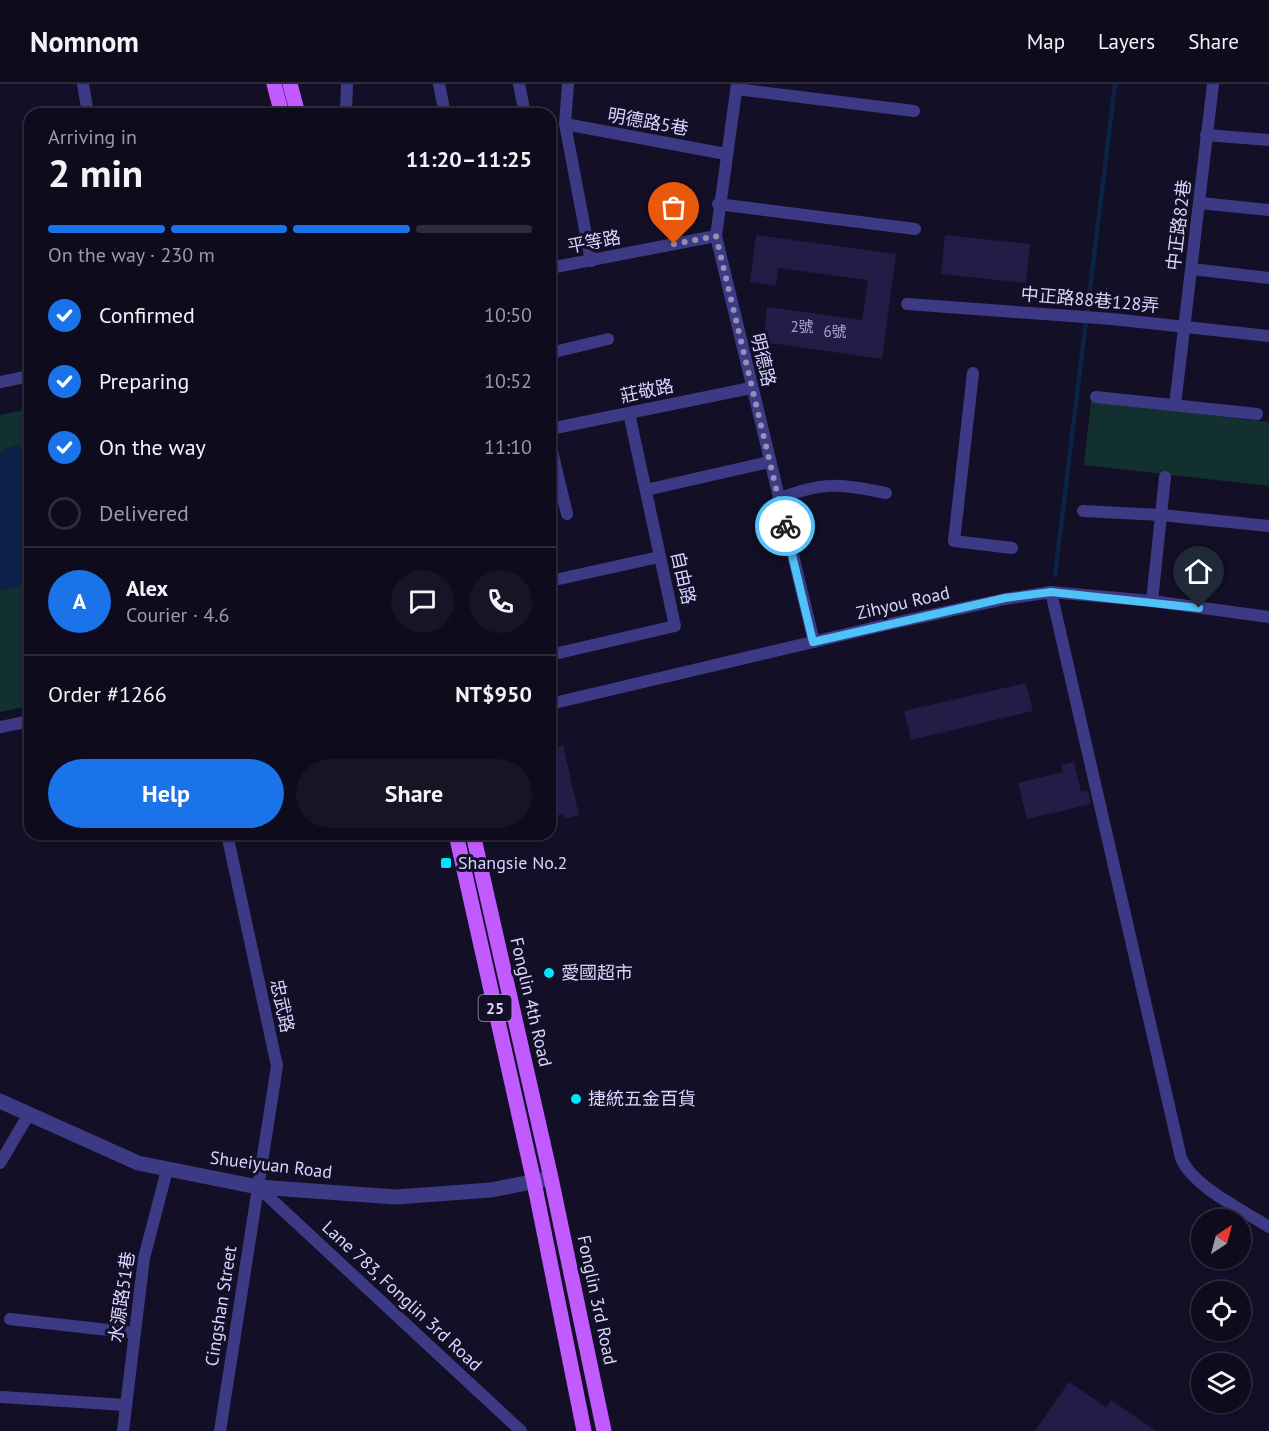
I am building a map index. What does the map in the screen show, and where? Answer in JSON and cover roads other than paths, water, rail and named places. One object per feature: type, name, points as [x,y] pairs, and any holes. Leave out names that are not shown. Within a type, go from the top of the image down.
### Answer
[{"type":"main road","points":[[274,84],[280,108]]},
{"type":"main road","points":[[290,84],[296,108]]},
{"type":"main road","name":"Fonglin 4th Road","points":[[457,840],[534,1182]]},
{"type":"main road","name":"Fonglin 4th Road","points":[[474,840],[551,1178]]},
{"type":"main road","name":"Fonglin 3rd Road","points":[[551,1178],[604,1431]]},
{"type":"main road","name":"Fonglin 3rd Road","points":[[534,1182],[584,1431]]},
{"type":"street","points":[[83,84],[87,108]]},
{"type":"street","points":[[346,108],[347,84]]},
{"type":"street","points":[[439,84],[444,108]]},
{"type":"street","points":[[519,84],[524,108]]},
{"type":"street","points":[[568,84],[564,124],[591,261]]},
{"type":"street","name":"中正路82巷","points":[[1175,405],[1213,84]]},
{"type":"street","points":[[736,86],[914,111]]},
{"type":"street","name":"明德路","points":[[736,86],[718,204],[716,236],[813,642]]},
{"type":"street","name":"明德路5巷","points":[[564,124],[726,154]]},
{"type":"street","points":[[1206,135],[1269,140]]},
{"type":"street","points":[[718,204],[915,229]]},
{"type":"street","points":[[1200,204],[1269,210]]},
{"type":"street","name":"平等路","points":[[556,267],[716,236]]},
{"type":"street","points":[[1192,269],[1269,278]]},
{"type":"street","name":"中正路88巷128弄","points":[[907,304],[1112,319],[1269,336]]},
{"type":"street","points":[[556,352],[608,339]]},
{"type":"street","points":[[973,373],[954,541],[1012,548]]},
{"type":"street","points":[[0,382],[24,377]]},
{"type":"street","name":"莊敬路","points":[[556,428],[751,388]]},
{"type":"street","points":[[1096,397],[1257,414]]},
{"type":"street","name":"自由路","points":[[556,654],[675,626],[629,413]]},
{"type":"street","points":[[646,490],[769,462]]},
{"type":"street","points":[[556,468],[567,514]]},
{"type":"street","points":[[1152,601],[1165,477]]},
{"type":"street","points":[[778,499],[807,488],[823,485],[843,485],[886,493]]},
{"type":"street","points":[[1083,511],[1161,515],[1269,526]]},
{"type":"street","points":[[556,579],[659,557]]},
{"type":"street","points":[[1051,592],[1181,1158],[1191,1174],[1203,1184],[1269,1227]]},
{"type":"street","name":"Zihyou Road","points":[[556,703],[1005,598],[1051,592],[1152,601],[1269,617]]},
{"type":"street","points":[[0,727],[24,722]]},
{"type":"street","name":"忠武路","points":[[228,840],[277,1066],[258,1187]]},
{"type":"street","name":"Shueiyuan Road","points":[[0,1101],[138,1163],[258,1187],[396,1197],[491,1190],[551,1178]]},
{"type":"street","points":[[0,1163],[29,1114]]},
{"type":"street","name":"水源路51巷","points":[[123,1431],[144,1258],[167,1170]]},
{"type":"street","name":"Cingshan Street","points":[[220,1431],[258,1187]]},
{"type":"street","name":"Lane 783, Fonglin 3rd Road","points":[[258,1187],[521,1431]]},
{"type":"street","points":[[10,1319],[135,1333]]},
{"type":"street","points":[[2,1397],[126,1405]]},
{"type":"water","points":[[14,445],[24,445],[24,586],[0,590],[0,452]]},
{"type":"waterway","points":[[1055,575],[1115,84]]},
{"type":"place","name":"Shangsie No.2","points":[[446,863]]},
{"type":"place","name":"愛國超市","points":[[549,973]]},
{"type":"place","name":"捷統五金百貨","points":[[576,1099]]}]
